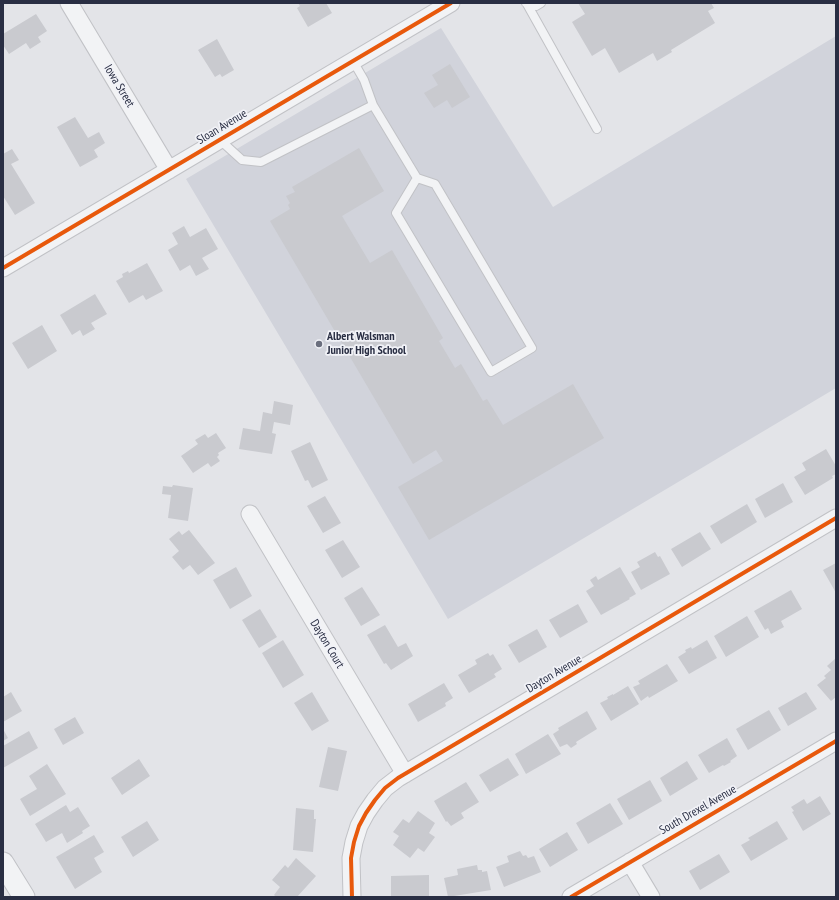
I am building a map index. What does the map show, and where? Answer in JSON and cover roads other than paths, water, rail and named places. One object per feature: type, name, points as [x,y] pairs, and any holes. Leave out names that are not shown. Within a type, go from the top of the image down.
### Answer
[{"type":"street","name":"Iowa Street","points":[[68,3],[169,170]]},
{"type":"street","name":"Sloan Avenue","points":[[3,268],[451,3]]},
{"type":"street","name":"Dayton Court","points":[[250,514],[404,774]]},
{"type":"street","name":"Dayton Avenue","points":[[352,897],[351,858],[354,842],[359,826],[366,813],[385,788],[404,774],[836,518]]},
{"type":"street","name":"South Drexel Avenue","points":[[570,897],[836,741]]},
{"type":"street","points":[[630,862],[651,897]]},
{"type":"street","points":[[3,863],[24,897]]},
{"type":"lane","points":[[526,3],[536,6],[541,3]]},
{"type":"lane","points":[[526,3],[597,129]]},
{"type":"lane","points":[[352,61],[364,80],[373,106],[417,178],[435,184],[532,348],[491,372],[396,213],[417,178]]},
{"type":"lane","points":[[220,140],[242,160],[261,162],[373,106]]},
{"type":"place","name":"Albert Walsman Junior High School","points":[[319,344]]}]
